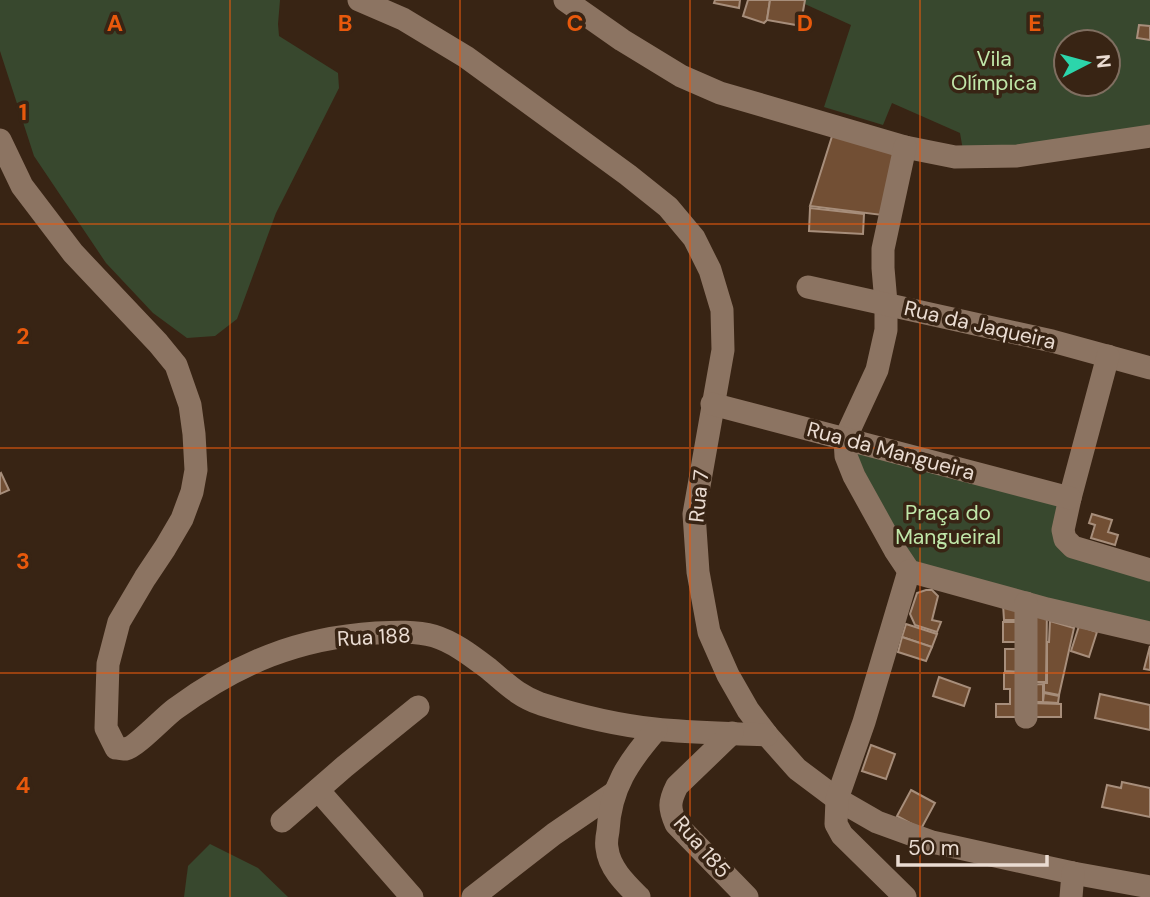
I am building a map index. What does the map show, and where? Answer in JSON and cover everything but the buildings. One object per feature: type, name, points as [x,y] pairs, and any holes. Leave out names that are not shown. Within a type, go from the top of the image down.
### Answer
[{"type":"street","name":"Rua 7","points":[[359,0],[403,19],[466,57],[628,175],[667,207],[694,238],[710,270],[722,310],[723,349],[694,514],[698,572],[709,632],[728,675],[748,710],[797,769],[837,799],[877,822],[932,842],[1073,873],[1150,886]]},
{"type":"street","points":[[565,0],[669,69],[710,89],[905,147],[955,157],[1017,156],[1150,136]]},
{"type":"street","name":"Rua 188","points":[[0,140],[22,186],[73,253],[176,365],[191,405],[196,470],[192,492],[182,519],[166,548],[119,622],[108,664],[106,729],[116,748],[127,749],[135,745],[163,718],[200,691],[261,658],[314,641],[404,632],[435,636],[460,649],[514,692],[538,703],[591,719],[656,730],[767,735]]},
{"type":"street","points":[[905,147],[883,249],[886,330],[877,370],[845,439],[846,456],[854,476],[909,571],[1150,633]]},
{"type":"street","name":"Rua da Jaqueira","points":[[808,286],[1052,341],[1150,368]]},
{"type":"street","points":[[1108,356],[1063,530],[1065,539],[1073,547],[1150,570]]},
{"type":"street","name":"Rua da Mangueira","points":[[712,404],[1070,498]]},
{"type":"street","points":[[905,897],[842,835],[836,824],[837,799],[864,723],[909,571]]},
{"type":"street","points":[[1026,603],[1026,717]]},
{"type":"street","points":[[282,821],[418,707]]},
{"type":"street","points":[[639,897],[614,867],[607,848],[608,821],[614,793],[622,775],[656,730]]},
{"type":"street","name":"Rua 185","points":[[732,733],[677,786],[671,797],[670,809],[676,824],[747,897]]},
{"type":"street","points":[[318,790],[412,897]]},
{"type":"street","points":[[473,897],[554,834],[614,793]]},
{"type":"street","points":[[1072,897],[1073,873]]},
{"type":"green space","points":[[0,0],[280,0],[279,36],[338,73],[339,88],[276,213],[237,319],[215,336],[187,338],[153,313],[106,263],[34,156],[0,51]]},
{"type":"green space","name":"Vila Olímpica","points":[[796,0],[1150,0],[1150,135],[964,156],[960,133],[892,103],[883,125],[824,107],[851,25]]},
{"type":"green space","name":"Praça do Mangueiral","points":[[845,439],[1070,498],[1057,545],[1150,571],[1150,634],[904,574]]},
{"type":"green space","points":[[210,844],[258,868],[288,897],[184,897],[188,866]]}]
